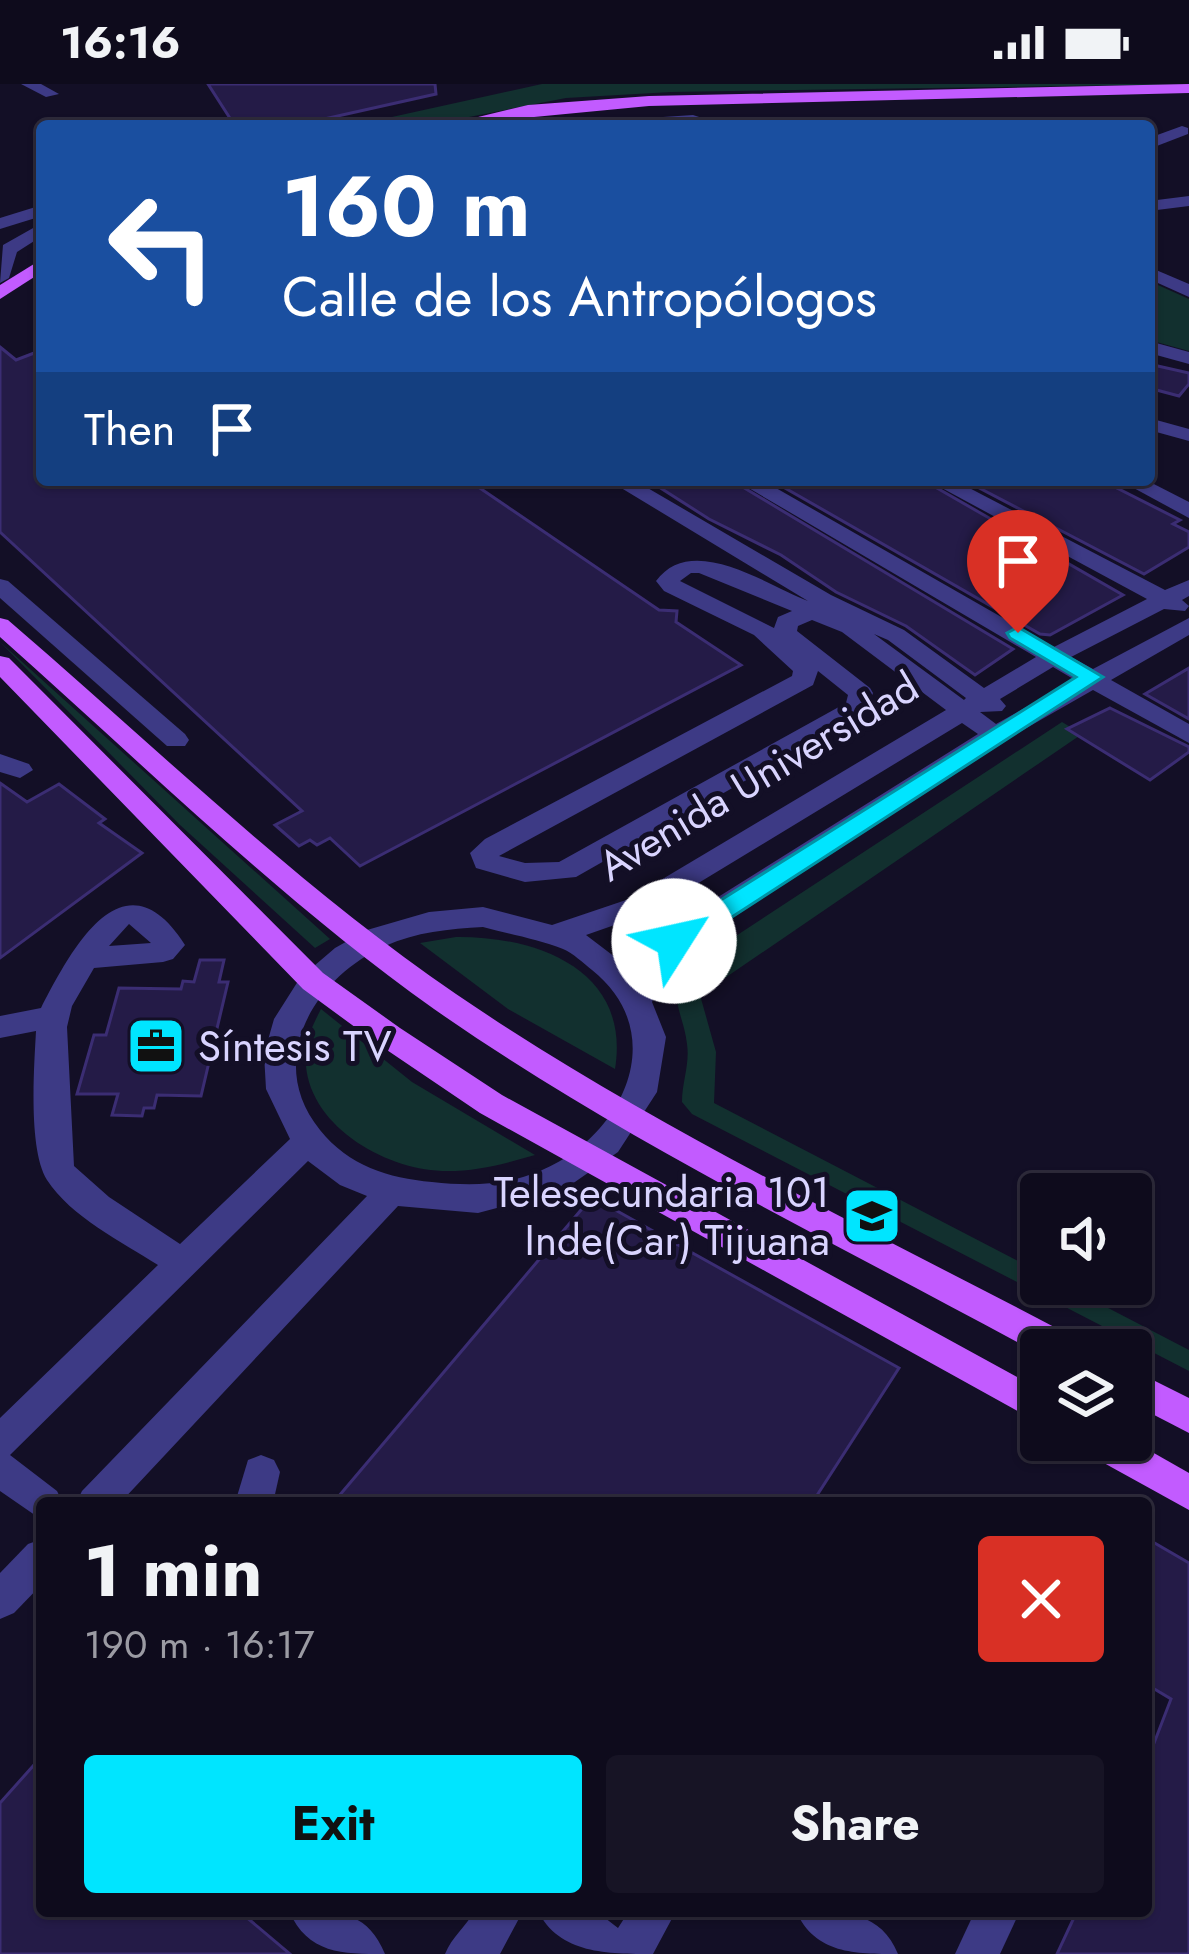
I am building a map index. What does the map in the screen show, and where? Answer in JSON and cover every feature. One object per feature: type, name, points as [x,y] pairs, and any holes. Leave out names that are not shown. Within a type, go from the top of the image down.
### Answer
[{"type":"main road","points":[[479,120],[528,110],[650,101],[1189,91]]},
{"type":"main road","points":[[524,120],[629,106],[1189,91]]},
{"type":"main road","points":[[0,278],[36,255]]},
{"type":"main road","points":[[0,293],[36,268]]},
{"type":"main road","points":[[0,625],[364,943],[468,1017],[632,1118],[1026,1329]]},
{"type":"main road","points":[[0,663],[314,981],[491,1103],[1020,1396]]},
{"type":"main road","points":[[1152,1399],[1189,1418]]},
{"type":"main road","points":[[1135,1461],[1189,1493]]},
{"type":"street","points":[[29,84],[51,94]]},
{"type":"street","points":[[1155,143],[1182,131]]},
{"type":"street","points":[[1155,205],[1189,201]]},
{"type":"street","points":[[6,222],[36,212]]},
{"type":"street","points":[[6,222],[36,230]]},
{"type":"street","points":[[0,278],[9,250],[36,231]]},
{"type":"street","points":[[1155,275],[1189,291]]},
{"type":"street","points":[[1155,349],[1189,358]]},
{"type":"street","points":[[1155,426],[1189,435]]},
{"type":"street","points":[[628,486],[806,611]]},
{"type":"street","points":[[757,486],[1189,735]]},
{"type":"street","points":[[950,486],[1181,599]]},
{"type":"street","points":[[1141,486],[1189,511]]},
{"type":"street","points":[[806,611],[785,633],[861,693],[857,707],[566,870],[545,873],[497,868],[486,861],[484,853],[495,846],[804,680],[806,669],[748,622],[668,581],[689,566],[703,566],[850,628],[1005,729]]},
{"type":"street","points":[[0,586],[176,740]]},
{"type":"street","name":"Avenida Universidad","points":[[561,933],[606,921],[670,888],[1056,655],[1181,599]]},
{"type":"street","points":[[748,622],[806,611]]},
{"type":"street","name":"Avenida Universidad","points":[[639,998],[658,958],[700,921],[1005,729],[1189,625]]},
{"type":"street","points":[[483,917],[561,933],[607,960],[639,998],[650,1026],[653,1056],[646,1088],[632,1118],[590,1160],[546,1183],[495,1197],[424,1198],[358,1179],[307,1142],[287,1111],[278,1077],[286,1027],[314,981],[364,943],[442,919],[483,917]]},
{"type":"street","points":[[84,958],[53,1017],[53,1158],[66,1182],[184,1264]]},
{"type":"street","points":[[0,1027],[53,1017]]},
{"type":"street","points":[[0,1442],[307,1142]]},
{"type":"street","points":[[100,1497],[391,1192]]},
{"type":"street","points":[[0,1468],[36,1497]]},
{"type":"street","points":[[0,1600],[36,1563]]},
{"type":"street","points":[[318,1917],[364,1954]]},
{"type":"street","points":[[467,1954],[479,1946],[497,1917]]},
{"type":"street","points":[[568,1917],[616,1954]]},
{"type":"street","points":[[628,1954],[650,1917]]},
{"type":"street","points":[[826,1917],[876,1954]]},
{"type":"street","points":[[976,1954],[995,1917]]},
{"type":"green space","points":[[542,84],[1189,84],[671,92],[566,98],[454,120],[378,120]]},
{"type":"green space","points":[[1155,284],[1189,299],[1189,351],[1155,342]]},
{"type":"green space","points":[[0,642],[330,939],[315,948],[180,825]]},
{"type":"green space","points":[[1062,722],[1082,734],[700,995],[716,1052],[714,1103],[1020,1262],[1020,1284],[692,1114],[682,1102],[688,1051],[677,989],[684,970]]},
{"type":"green space","points":[[456,937],[517,943],[546,952],[593,983],[608,1006],[616,1035],[615,1069],[508,1009],[420,943]]},
{"type":"green space","points":[[321,1009],[412,1082],[535,1155],[477,1169],[442,1171],[392,1161],[346,1134],[327,1116],[306,1070],[308,1039]]},
{"type":"green space","points":[[1061,1305],[1102,1305],[1149,1329],[1108,1329]]},
{"type":"green space","points":[[1152,1331],[1189,1350],[1189,1371],[1152,1352]]},
{"type":"building","points":[[208,84],[435,84],[436,94],[320,120],[231,120]]},
{"type":"building","points":[[0,347],[16,360],[36,352],[36,486],[477,486],[659,610],[677,611],[676,622],[741,665],[360,866],[330,838],[299,846],[275,825],[302,811],[0,532]]},
{"type":"building","points":[[1155,365],[1189,373],[1189,384],[1179,396],[1155,390]]},
{"type":"building","points":[[657,486],[741,486],[1013,649],[975,675],[906,626]]},
{"type":"building","points":[[781,486],[933,486],[1123,595],[1050,635],[1040,634]]},
{"type":"building","points":[[975,486],[1113,486],[1180,520],[1173,524],[1189,532],[1189,547],[1144,574]]},
{"type":"building","points":[[1189,668],[1189,719],[1145,694]]},
{"type":"building","points":[[1110,708],[1189,747],[1189,752],[1150,780],[1067,729]]},
{"type":"building","points":[[0,783],[27,802],[59,784],[105,819],[99,823],[142,853],[0,958]]},
{"type":"building","points":[[200,960],[224,960],[219,982],[228,982],[201,1096],[157,1095],[154,1108],[144,1108],[142,1116],[112,1115],[118,1094],[77,1094],[94,1035],[106,1035],[119,988],[181,989],[183,981],[194,982]]},
{"type":"building","points":[[592,1197],[899,1368],[816,1497],[338,1497]]},
{"type":"building","points":[[1152,1541],[1189,1563],[1189,1954],[1057,1954],[1074,1917],[1152,1917],[1152,1748],[1171,1699],[1152,1688]]},
{"type":"building","points":[[36,1763],[36,1917],[246,1917],[290,1954],[0,1954],[0,1803]]},
{"type":"place","name":"Síntesis TV","points":[[156,1046]]},
{"type":"place","name":"Telesecundaria 101 Inde(Car) Tijuana","points":[[872,1216]]},
{"type":"route","points":[[674,941],[1092,677],[1018,633]]}]
